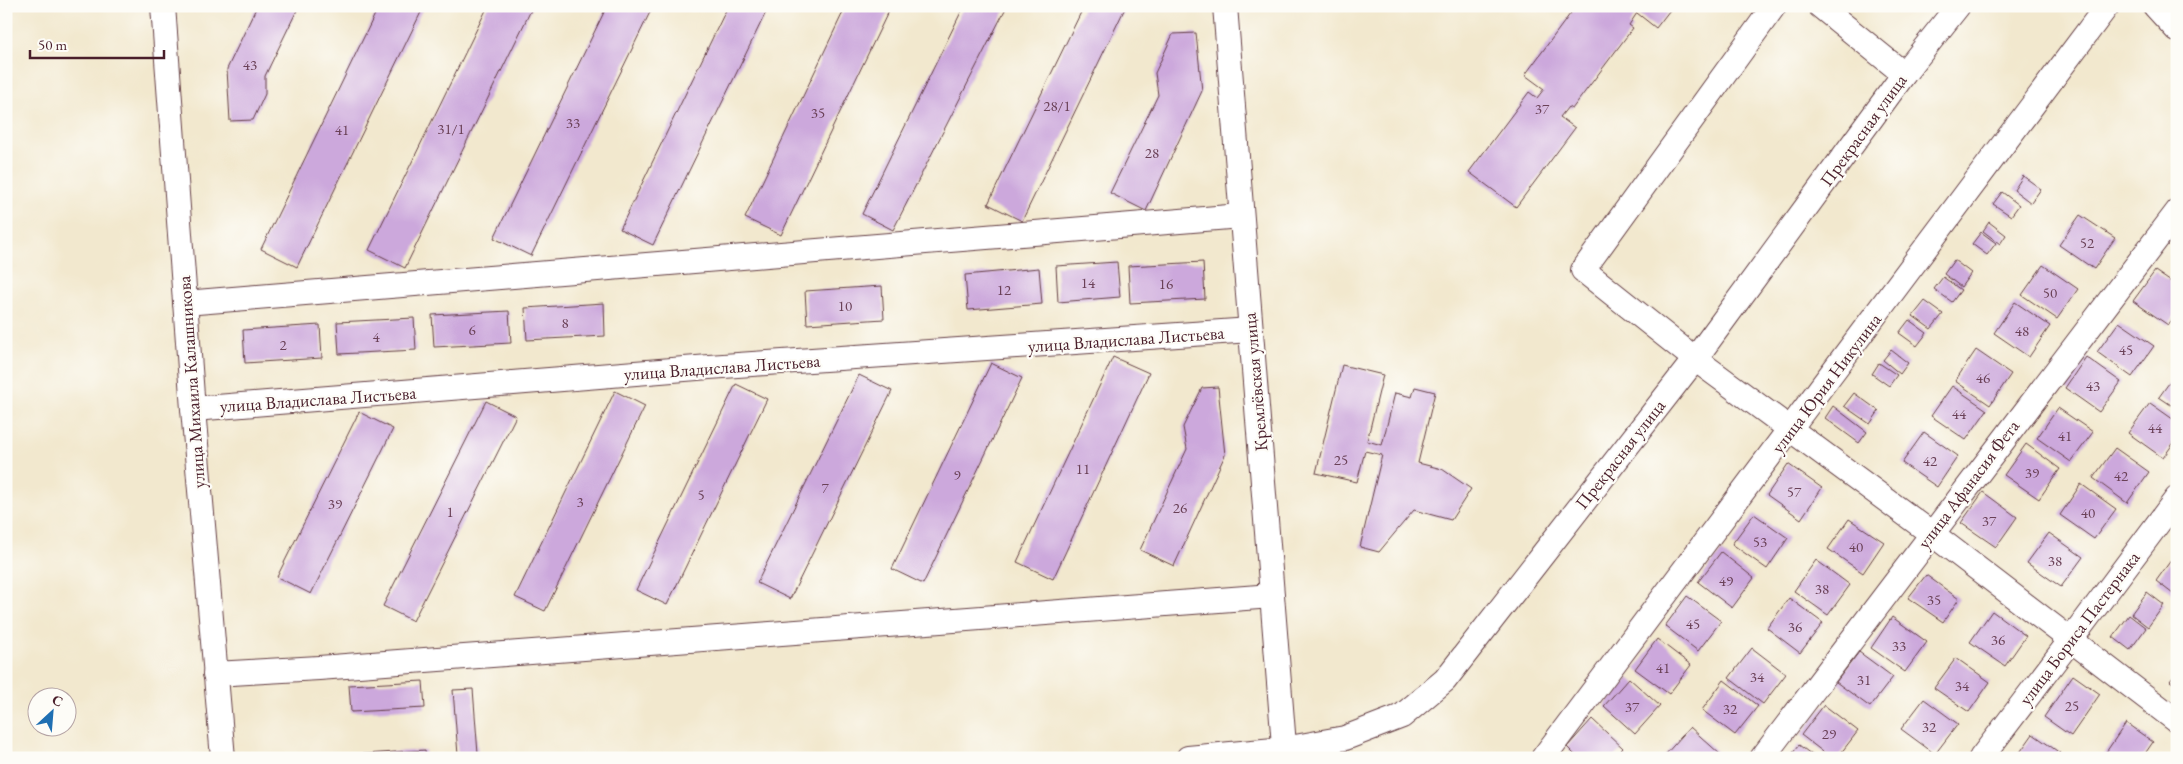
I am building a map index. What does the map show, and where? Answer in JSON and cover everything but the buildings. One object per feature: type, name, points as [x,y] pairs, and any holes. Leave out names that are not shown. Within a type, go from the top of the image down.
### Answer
[{"type":"street","name":"улица Михаила Калашникова","points":[[163,6],[193,409],[223,758]]},
{"type":"street","name":"Кремлёвская улица","points":[[1225,6],[1285,753]]},
{"type":"street","points":[[1774,6],[1583,270],[1695,359],[1931,533],[2177,721]]},
{"type":"street","points":[[1820,6],[1904,74]]},
{"type":"street","name":"Прекрасная улица","points":[[1188,758],[1285,753],[1345,738],[1402,716],[1445,680],[1695,359],[1904,74],[1958,6]]},
{"type":"street","name":"улица Юрия Никулина","points":[[1543,758],[2107,6]]},
{"type":"street","points":[[2155,6],[2177,30]]},
{"type":"street","name":"улица Афанасия Фета","points":[[1762,758],[1931,533],[2177,212]]},
{"type":"street","points":[[185,302],[1241,216]]},
{"type":"street","name":"улица Владислава Листьева","points":[[193,409],[709,367],[1251,330]]},
{"type":"street","name":"улица Бориса Пастернака","points":[[1981,758],[2177,498]]},
{"type":"street","points":[[215,674],[319,668],[1272,596]]}]
